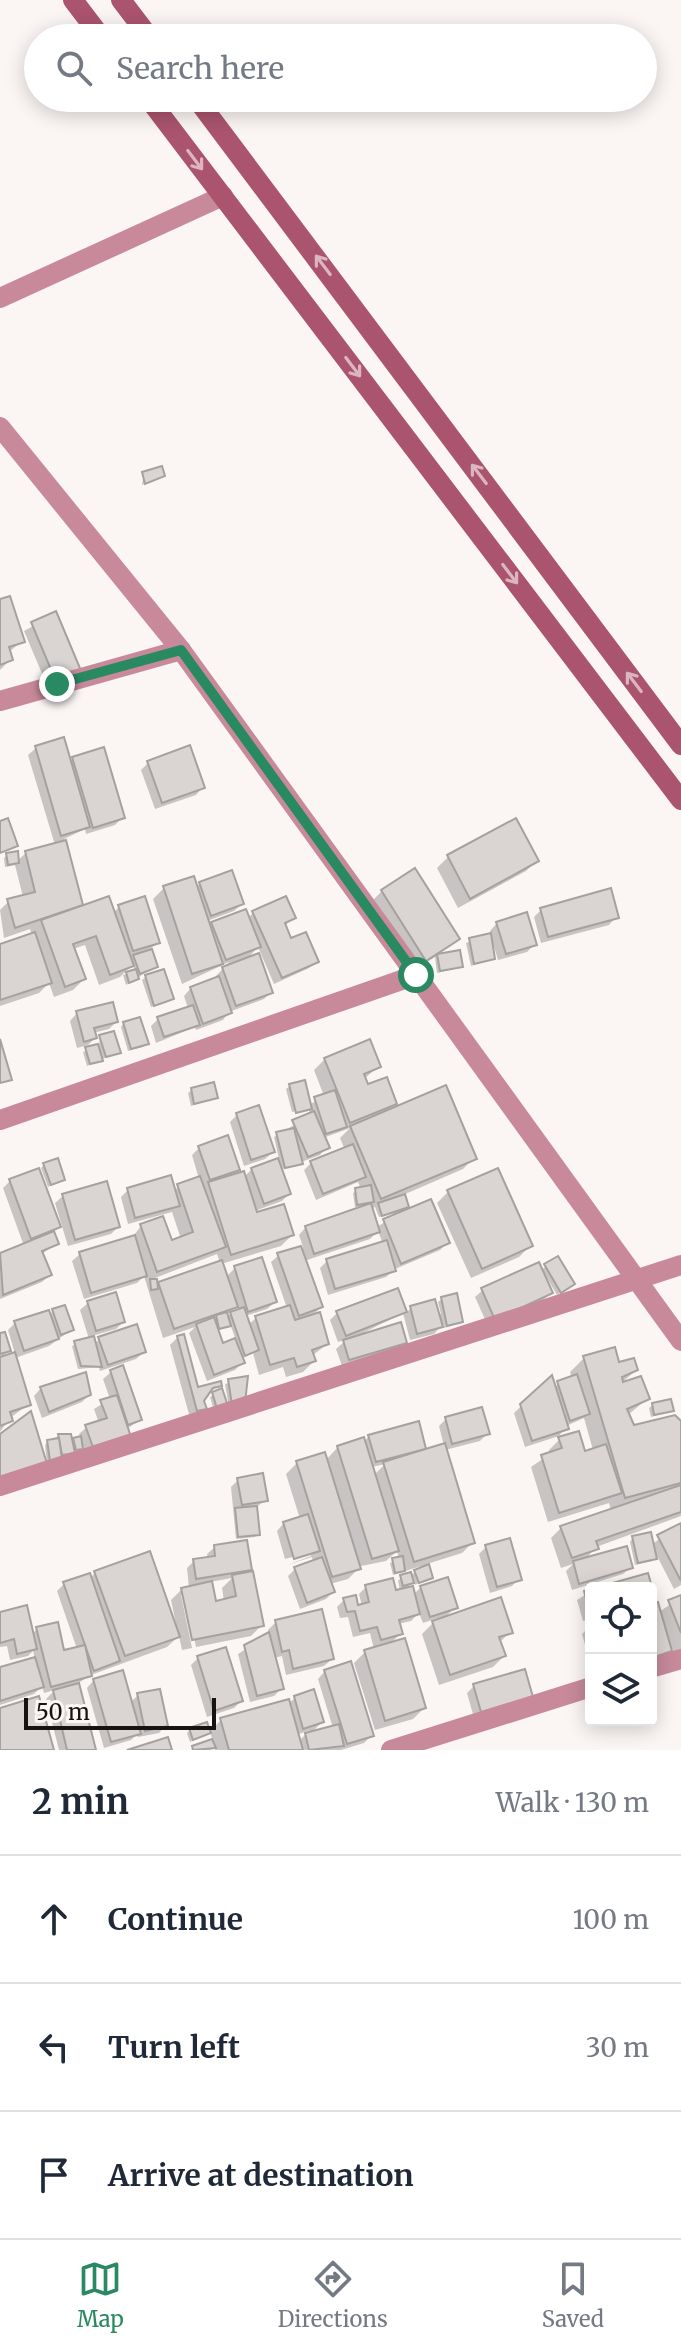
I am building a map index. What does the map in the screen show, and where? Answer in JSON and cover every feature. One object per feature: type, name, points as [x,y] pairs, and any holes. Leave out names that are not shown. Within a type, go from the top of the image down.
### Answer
[{"type":"main road","points":[[73,0],[91,24]]},
{"type":"main road","points":[[121,0],[139,24]]},
{"type":"main road","points":[[159,112],[681,800]]},
{"type":"main road","points":[[206,112],[681,745]]},
{"type":"street","points":[[0,298],[223,196]]},
{"type":"street","points":[[0,427],[181,650],[681,1341]]},
{"type":"street","points":[[0,701],[181,650]]},
{"type":"street","points":[[0,1120],[416,975]]},
{"type":"street","points":[[0,1486],[681,1265]]},
{"type":"street","points":[[657,1666],[681,1659]]},
{"type":"street","points":[[391,1750],[585,1689]]},
{"type":"building","points":[[162,466],[165,476],[145,484],[142,472]]},
{"type":"building","points":[[10,596],[25,642],[9,647],[13,660],[0,665],[0,599]]},
{"type":"building","points":[[56,611],[82,673],[57,684],[31,622]]},
{"type":"building","points":[[64,737],[90,827],[61,836],[35,746]]},
{"type":"building","points":[[190,745],[205,788],[162,803],[147,761]]},
{"type":"building","points":[[104,747],[125,818],[93,828],[72,757]]},
{"type":"building","points":[[8,818],[18,846],[0,853],[0,821]]},
{"type":"building","points":[[516,818],[539,861],[470,899],[447,855]]},
{"type":"building","points":[[66,840],[83,905],[15,928],[7,899],[35,892],[25,851]]},
{"type":"building","points":[[18,851],[19,863],[8,865],[6,853]]},
{"type":"building","points":[[415,868],[460,939],[426,961],[381,890]]},
{"type":"building","points":[[232,870],[244,904],[211,916],[199,882]]},
{"type":"building","points":[[194,876],[223,964],[192,974],[163,886]]},
{"type":"building","points":[[611,888],[619,918],[548,937],[540,908]]},
{"type":"building","points":[[109,896],[134,966],[110,975],[96,936],[73,944],[86,979],[65,987],[41,920]]},
{"type":"building","points":[[145,896],[160,943],[133,951],[118,905]]},
{"type":"building","points":[[286,896],[296,918],[285,923],[291,938],[306,932],[319,962],[282,978],[252,911]]},
{"type":"building","points":[[246,909],[261,947],[226,960],[211,922]]},
{"type":"building","points":[[527,912],[537,945],[506,954],[496,922]]},
{"type":"building","points":[[35,932],[52,983],[0,1000],[0,944]]},
{"type":"building","points":[[491,933],[495,959],[474,964],[469,938]]},
{"type":"building","points":[[152,949],[158,967],[140,974],[133,955]]},
{"type":"building","points":[[460,950],[463,967],[440,971],[437,954]]},
{"type":"building","points":[[259,953],[273,993],[236,1006],[222,967]]},
{"type":"building","points":[[136,969],[139,979],[129,983],[126,972]]},
{"type":"building","points":[[164,969],[174,999],[154,1006],[145,975]]},
{"type":"building","points":[[219,976],[232,1013],[203,1024],[190,987]]},
{"type":"building","points":[[113,1002],[118,1022],[94,1028],[97,1038],[84,1042],[76,1011]]},
{"type":"building","points":[[193,1005],[200,1025],[164,1037],[157,1017]]},
{"type":"building","points":[[140,1017],[149,1044],[131,1049],[123,1022]]},
{"type":"building","points":[[114,1031],[121,1053],[106,1057],[99,1035]]},
{"type":"building","points":[[0,1039],[12,1080],[0,1083]]},
{"type":"building","points":[[370,1039],[381,1067],[364,1074],[368,1084],[387,1077],[397,1104],[350,1123],[324,1058]]},
{"type":"building","points":[[98,1044],[103,1061],[90,1064],[85,1047]]},
{"type":"building","points":[[305,1080],[312,1109],[296,1113],[289,1084]]},
{"type":"building","points":[[214,1082],[218,1098],[194,1104],[191,1088]]},
{"type":"building","points":[[446,1085],[477,1159],[381,1199],[350,1126]]},
{"type":"building","points":[[335,1090],[347,1127],[326,1134],[314,1097]]},
{"type":"building","points":[[259,1105],[275,1152],[251,1160],[236,1113]]},
{"type":"building","points":[[314,1111],[330,1148],[308,1157],[292,1120]]},
{"type":"building","points":[[294,1128],[303,1164],[285,1168],[276,1132]]},
{"type":"building","points":[[228,1135],[240,1170],[210,1180],[198,1146]]},
{"type":"building","points":[[353,1144],[366,1177],[323,1194],[310,1161]]},
{"type":"building","points":[[58,1158],[65,1180],[51,1185],[43,1163]]},
{"type":"building","points":[[278,1158],[291,1194],[264,1204],[251,1168]]},
{"type":"building","points":[[39,1168],[61,1227],[31,1239],[9,1179]]},
{"type":"building","points":[[498,1168],[533,1246],[482,1269],[447,1190]]},
{"type":"building","points":[[244,1171],[257,1212],[284,1204],[294,1235],[231,1255],[208,1182]]},
{"type":"building","points":[[171,1175],[180,1206],[135,1218],[127,1188]]},
{"type":"building","points":[[200,1176],[226,1247],[157,1272],[140,1224],[163,1216],[172,1240],[193,1232],[177,1184]]},
{"type":"building","points":[[107,1181],[120,1227],[75,1240],[62,1194]]},
{"type":"building","points":[[371,1185],[374,1202],[357,1205],[355,1188]]},
{"type":"building","points":[[405,1194],[409,1207],[382,1216],[378,1203]]},
{"type":"building","points":[[431,1199],[450,1243],[401,1264],[383,1219]]},
{"type":"building","points":[[371,1203],[380,1232],[314,1254],[305,1226]]},
{"type":"building","points":[[54,1231],[59,1244],[42,1251],[52,1275],[3,1295],[0,1253]]},
{"type":"building","points":[[135,1235],[147,1276],[91,1293],[79,1252]]},
{"type":"building","points":[[387,1240],[396,1271],[335,1289],[326,1259]]},
{"type":"building","points":[[301,1246],[323,1307],[299,1316],[277,1253]]},
{"type":"building","points":[[558,1256],[575,1284],[561,1293],[544,1264]]},
{"type":"building","points":[[262,1257],[277,1302],[248,1312],[234,1266]]},
{"type":"building","points":[[222,1260],[238,1307],[174,1329],[158,1282]]},
{"type":"building","points":[[539,1262],[553,1293],[495,1320],[481,1288]]},
{"type":"building","points":[[150,1279],[157,1279],[158,1289],[151,1290]]},
{"type":"building","points":[[398,1288],[407,1312],[346,1336],[336,1311]]},
{"type":"building","points":[[116,1292],[125,1322],[96,1331],[87,1301]]},
{"type":"building","points":[[457,1293],[463,1322],[447,1326],[441,1297]]},
{"type":"building","points":[[435,1299],[443,1327],[417,1334],[410,1306]]},
{"type":"building","points":[[65,1305],[74,1330],[61,1335],[52,1309]]},
{"type":"building","points":[[290,1305],[295,1320],[320,1312],[329,1344],[312,1350],[316,1361],[297,1367],[294,1358],[270,1365],[255,1316]]},
{"type":"building","points":[[244,1307],[259,1350],[245,1356],[230,1312]]},
{"type":"building","points":[[49,1310],[59,1339],[24,1351],[14,1321]]},
{"type":"building","points":[[227,1312],[231,1326],[219,1329],[216,1315]]},
{"type":"building","points":[[214,1317],[223,1343],[235,1338],[245,1363],[214,1375],[196,1324]]},
{"type":"building","points":[[401,1322],[407,1343],[349,1360],[343,1340]]},
{"type":"building","points":[[137,1324],[146,1352],[108,1365],[98,1337]]},
{"type":"building","points":[[5,1332],[11,1351],[0,1354],[0,1333]]},
{"type":"building","points":[[184,1334],[198,1387],[221,1381],[222,1386],[213,1388],[204,1401],[207,1409],[197,1411],[177,1336]]},
{"type":"building","points":[[94,1336],[102,1367],[81,1366],[74,1341]]},
{"type":"building","points":[[615,1347],[619,1362],[634,1358],[638,1370],[622,1377],[623,1382],[641,1376],[650,1399],[627,1409],[634,1425],[675,1415],[681,1421],[681,1483],[625,1498],[583,1356]]},
{"type":"building","points":[[15,1352],[31,1405],[10,1412],[13,1421],[0,1426],[0,1357]]},
{"type":"building","points":[[123,1365],[142,1420],[128,1425],[110,1370]]},
{"type":"building","points":[[86,1372],[91,1395],[49,1412],[40,1387]]},
{"type":"building","points":[[577,1374],[590,1414],[570,1421],[557,1381]]},
{"type":"building","points":[[552,1375],[569,1429],[532,1441],[520,1404]]},
{"type":"building","points":[[248,1376],[245,1403],[232,1405],[228,1379]]},
{"type":"building","points":[[222,1388],[229,1409],[218,1412],[212,1392]]},
{"type":"building","points":[[117,1395],[131,1437],[94,1450],[85,1425],[107,1418],[100,1400]]},
{"type":"building","points":[[671,1399],[674,1411],[654,1415],[652,1403]]},
{"type":"building","points":[[482,1407],[490,1434],[452,1444],[445,1417]]},
{"type":"building","points":[[31,1411],[48,1467],[0,1483],[0,1434]]},
{"type":"building","points":[[419,1421],[426,1449],[376,1462],[368,1435]]},
{"type":"building","points":[[579,1431],[585,1451],[606,1444],[622,1493],[559,1513],[541,1455],[562,1448],[558,1437]]},
{"type":"building","points":[[58,1434],[71,1434],[75,1453],[62,1455]]},
{"type":"building","points":[[81,1436],[83,1449],[76,1450],[73,1438]]},
{"type":"building","points":[[364,1437],[399,1551],[372,1559],[337,1446]]},
{"type":"building","points":[[59,1438],[62,1459],[50,1461],[47,1440]]},
{"type":"building","points":[[445,1443],[475,1543],[414,1562],[383,1462]]},
{"type":"building","points":[[325,1452],[361,1569],[332,1577],[296,1461]]},
{"type":"building","points":[[263,1473],[268,1501],[242,1505],[237,1478]]},
{"type":"building","points":[[681,1485],[681,1512],[596,1541],[599,1549],[572,1558],[560,1526]]},
{"type":"building","points":[[257,1506],[260,1535],[238,1537],[235,1508]]},
{"type":"building","points":[[308,1514],[320,1551],[294,1559],[283,1522]]},
{"type":"building","points":[[681,1523],[681,1581],[657,1535]]},
{"type":"building","points":[[651,1532],[657,1559],[638,1563],[632,1536]]},
{"type":"building","points":[[510,1538],[522,1580],[497,1587],[485,1545]]},
{"type":"building","points":[[247,1540],[252,1570],[196,1579],[193,1559],[215,1556],[214,1545]]},
{"type":"building","points":[[627,1546],[633,1568],[579,1584],[573,1561]]},
{"type":"building","points":[[150,1551],[180,1637],[125,1656],[94,1571]]},
{"type":"building","points":[[403,1556],[405,1571],[395,1573],[392,1558]]},
{"type":"building","points":[[322,1557],[335,1592],[307,1603],[294,1567]]},
{"type":"building","points":[[429,1564],[433,1578],[419,1583],[414,1570]]},
{"type":"building","points":[[253,1571],[264,1626],[192,1640],[181,1588],[212,1581],[216,1601],[236,1596],[232,1575]]},
{"type":"building","points":[[411,1572],[414,1583],[403,1586],[400,1575]]},
{"type":"building","points":[[90,1573],[120,1661],[94,1671],[63,1582]]},
{"type":"building","points":[[648,1573],[651,1582],[616,1582]]},
{"type":"building","points":[[448,1577],[458,1608],[430,1617],[420,1586]]},
{"type":"building","points":[[393,1578],[396,1590],[413,1586],[420,1614],[399,1620],[403,1634],[381,1640],[377,1627],[360,1631],[355,1611],[347,1612],[343,1598],[356,1595],[358,1605],[369,1602],[365,1585]]},
{"type":"building","points":[[681,1595],[681,1633],[668,1600]]},
{"type":"building","points":[[501,1597],[513,1633],[499,1637],[506,1656],[450,1675],[432,1621]]},
{"type":"building","points":[[657,1602],[672,1651],[657,1656],[657,1654]]},
{"type":"building","points":[[27,1605],[37,1649],[17,1654],[14,1639],[0,1643],[0,1612]]},
{"type":"building","points":[[322,1609],[334,1659],[293,1669],[289,1650],[282,1652],[275,1620]]},
{"type":"building","points":[[58,1622],[64,1650],[85,1645],[92,1676],[51,1687],[36,1627]]},
{"type":"building","points":[[269,1632],[284,1689],[257,1696],[244,1645]]},
{"type":"building","points":[[405,1638],[426,1708],[385,1721],[364,1650]]},
{"type":"building","points":[[226,1647],[243,1701],[214,1711],[197,1656]]},
{"type":"building","points":[[35,1657],[44,1687],[0,1701],[0,1667]]},
{"type":"building","points":[[351,1661],[374,1736],[347,1744],[324,1670]]},
{"type":"building","points":[[525,1669],[533,1697],[481,1712],[473,1684]]},
{"type":"building","points":[[123,1670],[141,1734],[111,1742],[93,1679]]},
{"type":"building","points":[[79,1683],[96,1750],[67,1750],[53,1690]]},
{"type":"building","points":[[160,1689],[168,1726],[145,1731],[137,1693]]},
{"type":"building","points":[[314,1689],[324,1722],[303,1729],[294,1696]]},
{"type":"building","points":[[39,1696],[54,1750],[0,1750],[0,1708]]},
{"type":"building","points":[[289,1699],[303,1750],[229,1750],[220,1718]]},
{"type":"building","points":[[207,1722],[211,1733],[193,1740],[189,1728]]},
{"type":"building","points":[[339,1724],[344,1746],[309,1750],[305,1733]]},
{"type":"building","points":[[168,1737],[172,1750],[127,1750]]},
{"type":"building","points":[[212,1739],[216,1748],[193,1750],[192,1746]]},
{"type":"route","points":[[57,684],[181,650],[416,975]]}]
